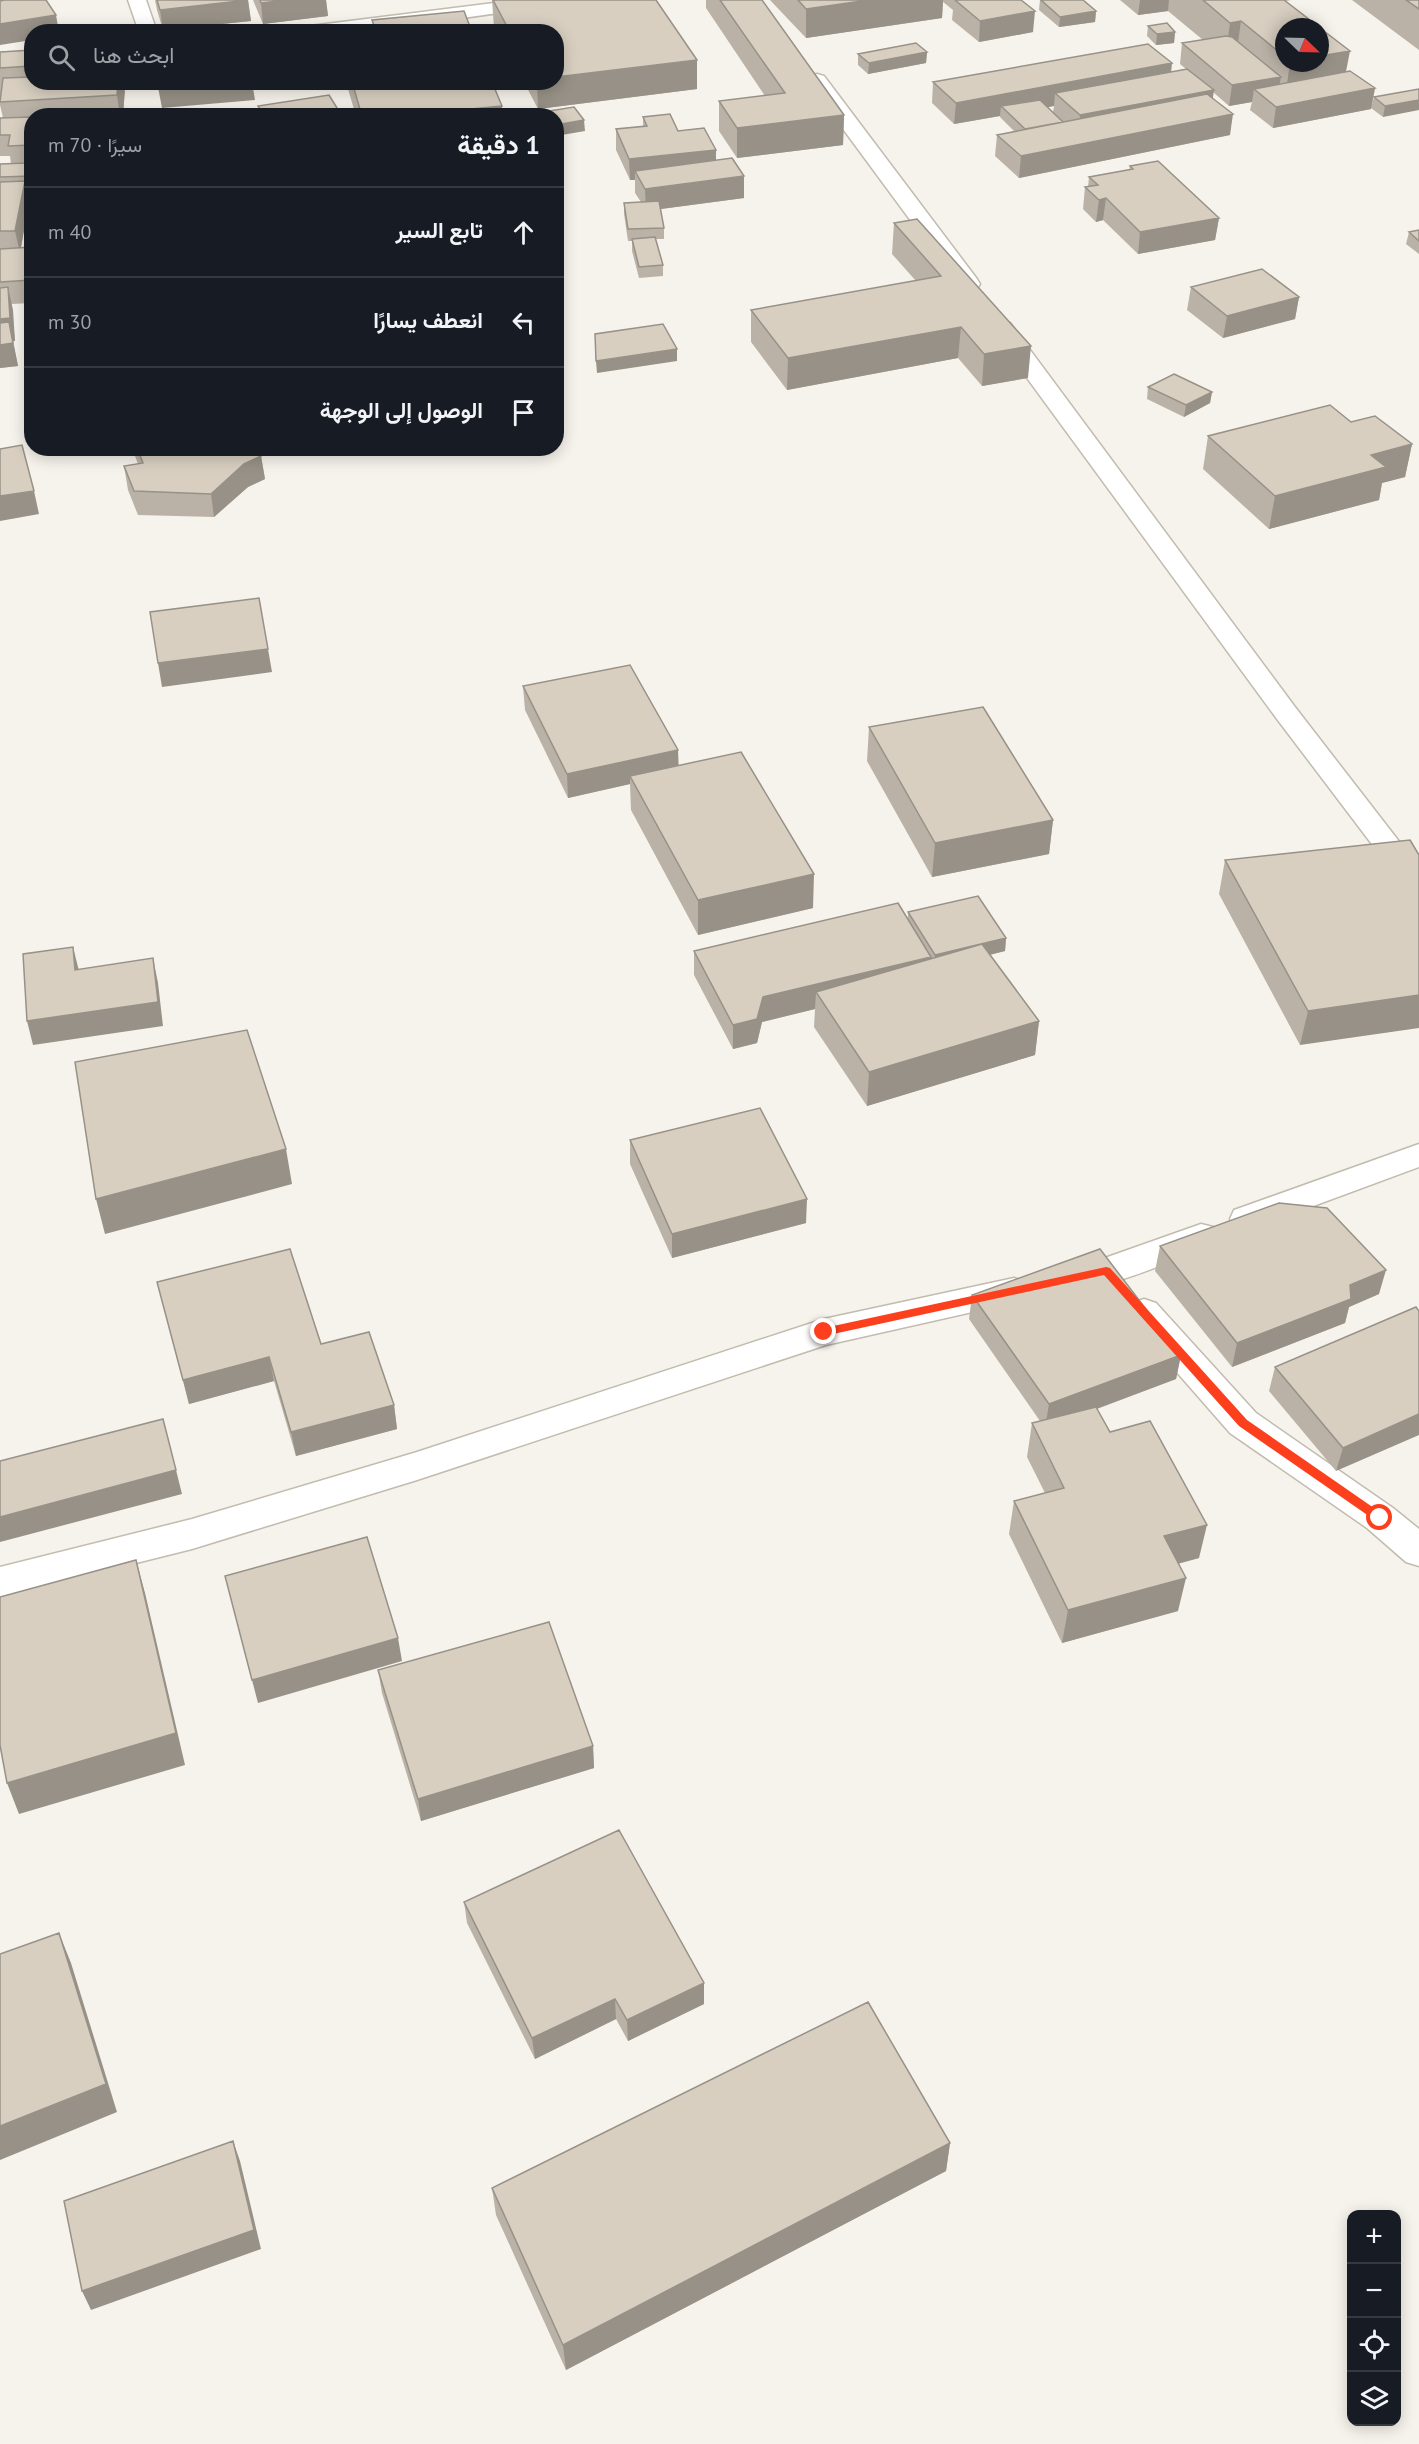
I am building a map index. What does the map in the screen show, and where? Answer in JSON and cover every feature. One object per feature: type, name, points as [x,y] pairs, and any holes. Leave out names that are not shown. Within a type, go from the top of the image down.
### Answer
[{"type":"street","points":[[137,0],[145,24]]},
{"type":"street","points":[[381,24],[555,0]]},
{"type":"street","points":[[806,65],[1286,713],[1408,872],[1419,891]]},
{"type":"street","points":[[0,1582],[203,1531],[417,1466],[824,1332],[1106,1271],[1419,1155]]},
{"type":"street","points":[[1106,1271],[1243,1423],[1380,1518],[1419,1551]]},
{"type":"building","points":[[46,0],[56,15],[0,24],[0,1]]},
{"type":"building","points":[[157,0],[248,0],[160,10]]},
{"type":"building","points":[[260,0],[287,0],[261,3]]},
{"type":"building","points":[[493,0],[656,0],[697,60],[564,76],[564,24],[506,24]]},
{"type":"building","points":[[720,0],[762,0],[844,115],[737,128],[719,101],[785,93]]},
{"type":"building","points":[[798,0],[869,0],[806,9]]},
{"type":"building","points":[[955,0],[1021,0],[1035,11],[980,21]]},
{"type":"building","points":[[1041,0],[1083,0],[1096,11],[1060,17]]},
{"type":"building","points":[[1203,0],[1284,0],[1307,18],[1275,18],[1275,49],[1241,21],[1230,23]]},
{"type":"building","points":[[1406,0],[1419,0],[1419,9]]},
{"type":"building","points":[[464,11],[469,24],[373,24],[372,20]]},
{"type":"building","points":[[1167,23],[1175,32],[1157,34],[1148,26]]},
{"type":"building","points":[[1329,35],[1350,51],[1329,54]]},
{"type":"building","points":[[1232,37],[1281,77],[1232,85],[1182,43]]},
{"type":"building","points":[[916,43],[927,52],[869,63],[858,54]]},
{"type":"building","points":[[1148,44],[1172,63],[956,103],[933,82]]},
{"type":"building","points":[[24,50],[24,66],[0,68],[0,52]]},
{"type":"building","points":[[1187,69],[1214,90],[1080,115],[1055,93]]},
{"type":"building","points":[[1350,71],[1375,88],[1276,107],[1254,89]]},
{"type":"building","points":[[24,77],[24,90],[117,90],[117,95],[0,102],[3,78]]},
{"type":"building","points":[[1419,89],[1419,100],[1385,106],[1374,97]]},
{"type":"building","points":[[354,90],[495,90],[502,106],[482,108],[360,108]]},
{"type":"building","points":[[1207,94],[1233,114],[1021,156],[997,135]]},
{"type":"building","points":[[329,95],[337,108],[259,108],[258,106]]},
{"type":"building","points":[[1040,100],[1063,122],[1025,129],[1001,106]]},
{"type":"building","points":[[574,107],[584,120],[564,124],[564,109]]},
{"type":"building","points":[[670,114],[678,131],[704,128],[716,150],[629,159],[616,129],[647,126],[643,117]]},
{"type":"building","points":[[24,117],[24,145],[8,146],[10,135],[0,135],[0,118]]},
{"type":"building","points":[[732,158],[744,176],[645,189],[635,171]]},
{"type":"building","points":[[1158,161],[1219,218],[1140,232],[1106,198],[1099,200],[1085,187],[1098,185],[1089,177],[1133,169],[1130,166]]},
{"type":"building","points":[[24,163],[24,176],[0,177],[0,164]]},
{"type":"building","points":[[24,181],[15,231],[0,231],[0,182]]},
{"type":"building","points":[[659,201],[664,228],[628,229],[624,203]]},
{"type":"building","points":[[917,219],[1031,346],[984,354],[961,327],[788,358],[751,310],[941,276],[894,223]]},
{"type":"building","points":[[1419,230],[1419,241],[1409,232]]},
{"type":"building","points":[[655,237],[663,265],[639,267],[632,239]]},
{"type":"building","points":[[24,248],[24,280],[0,282],[0,249]]},
{"type":"building","points":[[1262,269],[1299,297],[1227,316],[1191,287]]},
{"type":"building","points":[[8,287],[10,318],[0,319],[0,288]]},
{"type":"building","points":[[9,322],[13,343],[0,345],[0,323]]},
{"type":"building","points":[[663,324],[677,349],[596,361],[595,334]]},
{"type":"building","points":[[1174,374],[1212,392],[1186,405],[1148,387]]},
{"type":"building","points":[[1330,405],[1351,422],[1375,416],[1412,444],[1371,455],[1386,467],[1275,496],[1208,436]]},
{"type":"building","points":[[22,445],[34,491],[0,496],[0,449]]},
{"type":"building","points":[[140,456],[261,456],[244,464],[211,494],[134,491],[124,466],[143,463]]},
{"type":"building","points":[[259,598],[268,649],[158,663],[150,612]]},
{"type":"building","points":[[630,665],[678,750],[567,774],[523,686]]},
{"type":"building","points":[[983,707],[1053,820],[935,843],[869,727]]},
{"type":"building","points":[[741,752],[814,874],[698,900],[630,776]]},
{"type":"building","points":[[1410,840],[1419,855],[1419,995],[1308,1011],[1225,860]]},
{"type":"building","points":[[978,896],[1006,938],[935,955],[908,912]]},
{"type":"building","points":[[898,903],[931,957],[763,997],[757,1019],[733,1025],[694,951]]},
{"type":"building","points":[[982,944],[1039,1021],[869,1072],[816,992]]},
{"type":"building","points":[[73,947],[75,970],[153,958],[158,1002],[27,1021],[23,954]]},
{"type":"building","points":[[247,1030],[286,1149],[96,1199],[75,1062]]},
{"type":"building","points":[[760,1108],[807,1199],[672,1234],[630,1140]]},
{"type":"building","points":[[1279,1203],[1327,1208],[1386,1270],[1350,1285],[1351,1299],[1237,1343],[1160,1246]]},
{"type":"building","points":[[290,1249],[321,1344],[369,1332],[394,1405],[291,1432],[269,1357],[183,1380],[157,1282]]},
{"type":"building","points":[[1100,1249],[1181,1355],[1049,1404],[972,1295]]},
{"type":"building","points":[[1416,1307],[1419,1311],[1419,1414],[1343,1448],[1275,1367]]},
{"type":"building","points":[[1096,1407],[1110,1432],[1150,1421],[1207,1525],[1164,1536],[1186,1578],[1068,1610],[1014,1501],[1064,1488],[1032,1423]]},
{"type":"building","points":[[163,1419],[176,1470],[0,1517],[0,1461]]},
{"type":"building","points":[[367,1537],[398,1638],[252,1680],[225,1576]]},
{"type":"building","points":[[136,1560],[176,1733],[7,1783],[0,1745],[0,1597]]},
{"type":"building","points":[[549,1622],[593,1746],[418,1799],[378,1670]]},
{"type":"building","points":[[619,1830],[704,1983],[627,2020],[615,1999],[532,2038],[464,1902]]},
{"type":"building","points":[[59,1933],[106,2084],[0,2126],[0,1954]]},
{"type":"building","points":[[868,2002],[950,2143],[563,2345],[492,2188]]},
{"type":"building","points":[[233,2141],[254,2230],[82,2291],[64,2201]]},
{"type":"route","points":[[824,1332],[1106,1271],[1243,1423],[1380,1518]]}]
